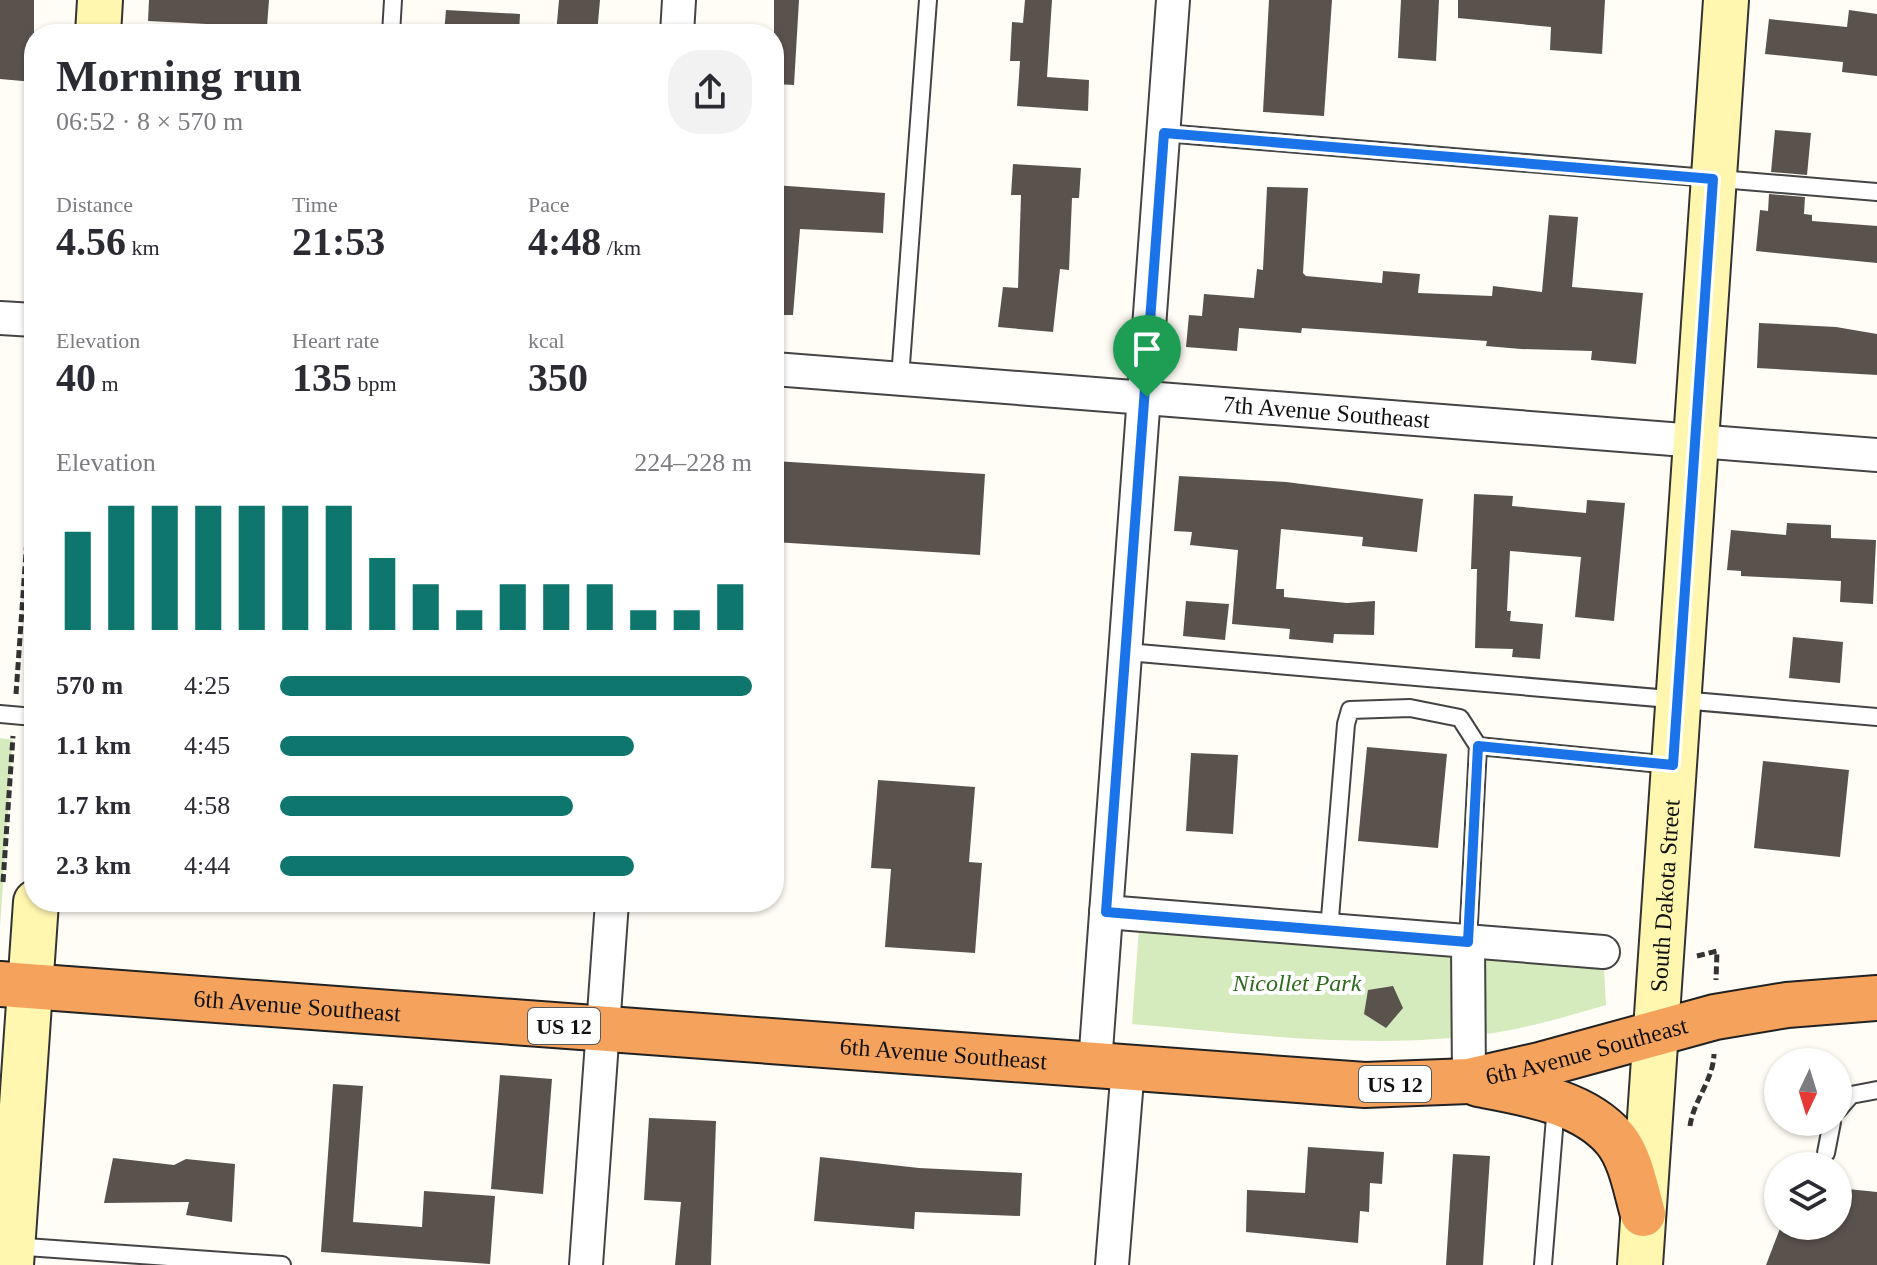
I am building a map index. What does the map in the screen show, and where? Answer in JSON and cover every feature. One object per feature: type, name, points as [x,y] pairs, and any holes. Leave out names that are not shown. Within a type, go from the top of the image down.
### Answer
[{"type":"highway","name":"6th Avenue Southeast","points":[[15,985],[1365,1085],[1466,1081],[1540,1065],[1655,1031],[1787,1005],[1877,998]]},
{"type":"highway","points":[[1466,1081],[1527,1093],[1580,1111],[1615,1139],[1626,1158],[1643,1214]]},
{"type":"street","points":[[99,24],[100,0]]},
{"type":"street","points":[[678,24],[679,0]]},
{"type":"street","points":[[1112,1265],[1106,912],[1147,397],[1173,0]]},
{"type":"street","name":"South Dakota Street","points":[[1640,1265],[1726,0]]},
{"type":"street","points":[[0,318],[24,319]]},
{"type":"street","name":"7th Avenue Southeast","points":[[784,370],[1877,455]]},
{"type":"street","points":[[12,1256],[9,1153],[19,900]]},
{"type":"street","points":[[586,1265],[611,912]]},
{"type":"street","points":[[1106,912],[1603,952]]},
{"type":"street","points":[[1466,1081],[1468,942]]},
{"type":"lane","points":[[392,24],[393,0]]},
{"type":"lane","points":[[900,378],[928,0]]},
{"type":"lane","points":[[1164,133],[1877,192]]},
{"type":"lane","points":[[1127,652],[1877,717]]},
{"type":"lane","points":[[1329,930],[1346,724],[1350,710],[1410,708],[1460,718],[1478,746],[1468,942]]},
{"type":"lane","points":[[1478,746],[1673,765]]},
{"type":"lane","points":[[1852,1095],[1877,1090]]},
{"type":"lane","points":[[1543,1265],[1556,1104]]},
{"type":"lane","points":[[12,1256],[282,1265]]},
{"type":"path","points":[[19,900],[7,715],[24,542]]},
{"type":"path","points":[[1689,1131],[1693,1105],[1713,1074],[1714,1066]]},
{"type":"green space","points":[[0,738],[13,740],[0,927]]},
{"type":"green space","name":"Nicollet Park","points":[[1140,915],[1603,952],[1606,1005],[1507,1031],[1403,1041],[1312,1039],[1132,1024]]},
{"type":"building","points":[[0,0],[34,0],[34,24],[24,24],[24,81],[0,79]]},
{"type":"building","points":[[149,0],[269,0],[267,24],[148,21]]},
{"type":"building","points":[[559,0],[600,0],[598,24],[557,24]]},
{"type":"building","points":[[774,0],[799,0],[794,85],[784,84],[784,24],[774,24]]},
{"type":"building","points":[[1025,0],[1052,0],[1047,77],[1089,80],[1088,111],[1017,106],[1020,61],[1010,61],[1012,22],[1023,23]]},
{"type":"building","points":[[1269,0],[1332,0],[1324,116],[1263,112]]},
{"type":"building","points":[[1401,0],[1439,0],[1436,61],[1398,58]]},
{"type":"building","points":[[1458,0],[1605,0],[1602,54],[1550,50],[1551,27],[1458,18]]},
{"type":"building","points":[[446,10],[520,14],[520,24],[445,24]]},
{"type":"building","points":[[1849,10],[1877,14],[1877,76],[1842,72],[1843,62],[1765,54],[1769,19],[1847,27]]},
{"type":"building","points":[[1775,130],[1811,133],[1807,175],[1771,172]]},
{"type":"building","points":[[1013,164],[1081,168],[1079,198],[1072,198],[1069,270],[1060,269],[1053,332],[998,327],[1003,287],[1018,288],[1021,195],[1011,195]]},
{"type":"building","points":[[784,186],[885,193],[883,233],[800,229],[793,315],[784,315]]},
{"type":"building","points":[[1267,187],[1308,188],[1303,273],[1306,276],[1382,283],[1383,271],[1420,274],[1418,293],[1492,296],[1493,286],[1542,292],[1549,215],[1578,217],[1572,287],[1643,293],[1636,364],[1591,360],[1592,351],[1521,349],[1486,346],[1487,341],[1302,328],[1301,333],[1239,328],[1237,351],[1186,347],[1189,315],[1202,316],[1204,294],[1254,298],[1257,269],[1263,270]]},
{"type":"building","points":[[1769,194],[1805,197],[1804,214],[1812,215],[1812,221],[1877,226],[1877,263],[1756,251],[1760,210],[1768,211]]},
{"type":"building","points":[[1759,323],[1836,327],[1877,334],[1877,375],[1757,368]]},
{"type":"building","points":[[784,462],[985,474],[980,555],[784,543]]},
{"type":"building","points":[[1179,476],[1286,482],[1423,499],[1417,552],[1362,546],[1363,537],[1281,529],[1276,589],[1284,589],[1284,597],[1347,603],[1375,601],[1374,635],[1334,634],[1333,643],[1289,639],[1290,629],[1232,624],[1238,550],[1190,545],[1192,532],[1174,531]]},
{"type":"building","points":[[1474,494],[1513,496],[1512,506],[1586,513],[1587,500],[1625,503],[1614,621],[1575,617],[1581,557],[1510,551],[1507,611],[1511,611],[1510,621],[1543,624],[1540,659],[1512,657],[1513,649],[1475,648],[1477,569],[1471,569]]},
{"type":"building","points":[[1787,523],[1831,525],[1831,538],[1876,540],[1873,604],[1840,602],[1841,581],[1741,576],[1741,571],[1727,570],[1731,530],[1786,535]]},
{"type":"building","points":[[1186,601],[1229,604],[1225,640],[1183,636]]},
{"type":"building","points":[[1793,637],[1843,642],[1840,683],[1789,678]]},
{"type":"building","points":[[1367,747],[1447,754],[1438,848],[1358,841]]},
{"type":"building","points":[[1191,753],[1238,755],[1233,834],[1186,831]]},
{"type":"building","points":[[1763,761],[1849,770],[1840,857],[1754,848]]},
{"type":"building","points":[[878,780],[975,787],[969,862],[982,863],[975,953],[885,947],[891,869],[871,868]]},
{"type":"building","points":[[1393,986],[1403,1008],[1386,1028],[1364,1014],[1368,990]]},
{"type":"building","points":[[500,1075],[552,1079],[543,1194],[491,1189]]},
{"type":"building","points":[[333,1084],[363,1086],[353,1222],[422,1227],[424,1191],[495,1196],[490,1264],[321,1252]]},
{"type":"building","points":[[649,1118],[716,1121],[711,1265],[675,1265],[681,1202],[644,1200]]},
{"type":"building","points":[[1308,1147],[1384,1152],[1382,1184],[1370,1183],[1369,1212],[1360,1211],[1358,1243],[1246,1232],[1247,1190],[1305,1193]]},
{"type":"building","points":[[1453,1154],[1490,1156],[1483,1265],[1446,1265]]},
{"type":"building","points":[[820,1157],[919,1168],[1022,1173],[1020,1216],[915,1212],[914,1229],[814,1221]]},
{"type":"building","points":[[113,1158],[174,1165],[186,1159],[235,1164],[232,1222],[186,1215],[189,1202],[104,1203]]},
{"type":"building","points":[[1852,1189],[1877,1192],[1877,1265],[1766,1265],[1776,1240],[1852,1240]]},
{"type":"route","points":[[1164,133],[1713,179],[1673,765],[1478,746],[1468,942],[1106,912],[1147,397],[1164,133]]}]
